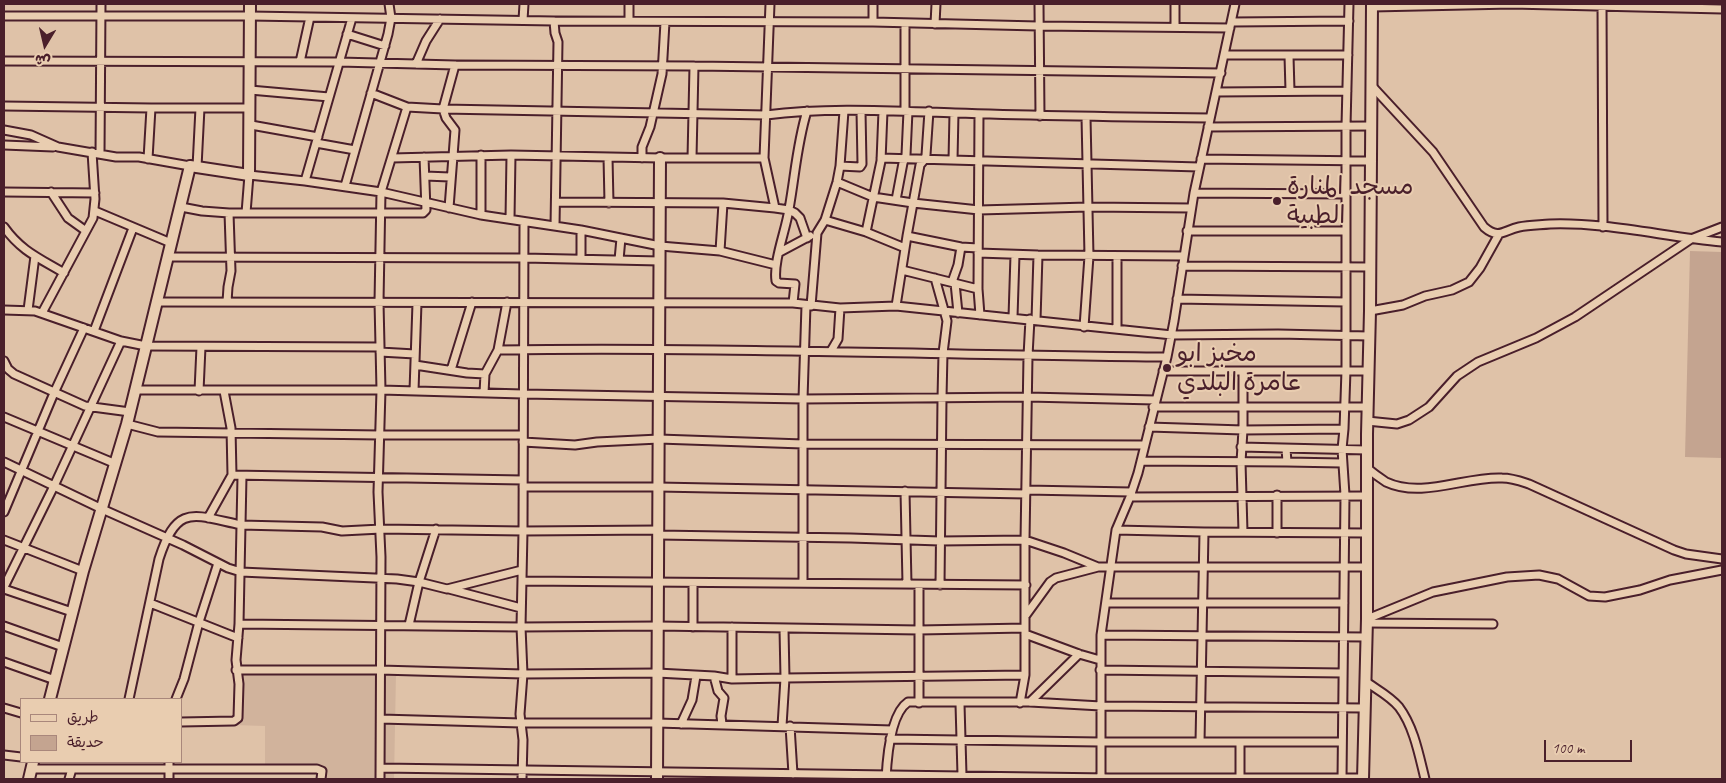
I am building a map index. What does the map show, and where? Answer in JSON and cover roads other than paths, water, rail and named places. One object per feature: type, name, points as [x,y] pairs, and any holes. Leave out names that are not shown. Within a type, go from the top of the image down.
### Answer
[{"type":"street","points":[[100,154],[102,4]]},
{"type":"street","points":[[246,213],[250,125],[250,4]]},
{"type":"street","points":[[345,186],[385,46],[391,18],[390,4]]},
{"type":"street","points":[[524,4],[524,20]]},
{"type":"street","points":[[629,4],[629,21]]},
{"type":"street","points":[[770,4],[764,158],[768,184],[775,208]]},
{"type":"street","points":[[873,22],[874,4]]},
{"type":"street","points":[[936,4],[936,24]]},
{"type":"street","points":[[1038,4],[1040,116]]},
{"type":"street","points":[[1175,4],[1176,26]]},
{"type":"street","points":[[1101,777],[1101,636],[1116,530],[1131,494],[1141,461],[1172,335],[1191,208],[1235,4]]},
{"type":"street","points":[[1342,778],[1345,495],[1342,450],[1346,370],[1346,126],[1349,4]]},
{"type":"street","points":[[380,768],[657,776],[1363,779],[1367,621],[1371,85],[1375,5],[1602,5],[1722,9]]},
{"type":"street","points":[[1602,5],[1604,226]]},
{"type":"street","points":[[4,16],[250,16],[554,21],[873,22],[1038,26],[1176,26],[1349,21]]},
{"type":"street","points":[[300,62],[310,17]]},
{"type":"street","points":[[305,181],[352,18]]},
{"type":"street","points":[[416,64],[426,41],[440,19]]},
{"type":"street","points":[[554,21],[554,33],[558,42],[555,226]]},
{"type":"street","points":[[642,158],[642,148],[650,127],[664,66],[665,22]]},
{"type":"street","points":[[896,200],[903,163],[906,158],[905,23]]},
{"type":"street","points":[[347,34],[385,46]]},
{"type":"street","points":[[1224,55],[1348,55]]},
{"type":"street","points":[[1289,56],[1290,91]]},
{"type":"street","points":[[4,61],[339,62],[455,65],[1221,72]]},
{"type":"street","points":[[449,208],[455,130],[446,118],[443,109],[455,65]]},
{"type":"street","points":[[692,158],[694,66]]},
{"type":"street","points":[[1371,85],[1433,152],[1484,226],[1491,232],[1499,234],[1517,228],[1542,224],[1571,223],[1722,242]]},
{"type":"street","points":[[250,90],[329,97]]},
{"type":"street","points":[[1216,92],[1347,90]]},
{"type":"street","points":[[372,93],[407,107],[443,109],[653,112],[766,116],[807,111],[929,111],[1040,116],[1210,118]]},
{"type":"street","points":[[4,106],[250,108]]},
{"type":"street","points":[[380,779],[381,529],[378,498],[381,390],[379,302],[381,192],[407,107]]},
{"type":"street","points":[[148,159],[150,108]]},
{"type":"street","points":[[50,698],[83,571],[127,424],[171,243],[194,167],[200,108]]},
{"type":"street","points":[[793,303],[795,284],[779,283],[776,281],[776,265],[789,210],[795,162],[807,111]]},
{"type":"street","points":[[803,583],[804,352],[817,233],[825,220],[837,182],[844,111]]},
{"type":"street","points":[[840,166],[860,167],[862,164],[861,111]]},
{"type":"street","points":[[866,232],[881,158],[883,111]]},
{"type":"street","points":[[896,306],[920,165],[926,159],[929,111]]},
{"type":"street","points":[[953,160],[954,113]]},
{"type":"street","points":[[979,114],[978,289],[980,315]]},
{"type":"street","points":[[1084,327],[1089,256],[1086,117]]},
{"type":"street","points":[[250,125],[355,150]]},
{"type":"street","points":[[1208,127],[1371,126]]},
{"type":"street","points":[[4,130],[31,136],[58,147]]},
{"type":"street","points":[[4,146],[58,147],[249,175],[345,186],[381,192],[481,215],[581,230],[660,246],[720,250],[776,265]]},
{"type":"street","points":[[42,313],[93,218],[95,193],[92,152]]},
{"type":"street","points":[[392,158],[511,154],[642,158],[764,158]]},
{"type":"street","points":[[510,219],[511,154]]},
{"type":"street","points":[[481,155],[481,215]]},
{"type":"street","points":[[181,207],[229,213],[423,213],[426,210],[424,157]]},
{"type":"street","points":[[608,157],[609,203]]},
{"type":"street","points":[[657,776],[660,158]]},
{"type":"street","points":[[881,158],[1199,167]]},
{"type":"street","points":[[1201,159],[1370,161]]},
{"type":"street","points":[[425,176],[450,177]]},
{"type":"street","points":[[837,182],[873,197],[913,204],[979,210],[1088,207],[1191,208]]},
{"type":"street","points":[[4,192],[95,193]]},
{"type":"street","points":[[52,192],[70,221],[86,231]]},
{"type":"street","points":[[1194,193],[1346,194]]},
{"type":"street","points":[[556,202],[723,203],[789,210],[800,218],[807,238]]},
{"type":"street","points":[[720,250],[723,203]]},
{"type":"street","points":[[95,211],[171,243]]},
{"type":"street","points":[[227,302],[231,271],[229,213]]},
{"type":"street","points":[[825,220],[866,232],[905,248]]},
{"type":"street","points":[[522,779],[521,627],[524,222]]},
{"type":"street","points":[[4,227],[14,242],[64,273]]},
{"type":"street","points":[[1367,421],[1397,424],[1409,420],[1429,407],[1457,376],[1478,362],[1536,338],[1575,317],[1691,239],[1722,227]]},
{"type":"street","points":[[94,332],[133,228]]},
{"type":"street","points":[[581,230],[581,259]]},
{"type":"street","points":[[1187,231],[1346,231]]},
{"type":"street","points":[[780,252],[817,233]]},
{"type":"street","points":[[1370,311],[1403,305],[1425,296],[1452,290],[1469,282],[1480,268],[1499,234]]},
{"type":"street","points":[[907,236],[1015,255],[1184,256]]},
{"type":"street","points":[[619,260],[621,238]]},
{"type":"street","points":[[958,313],[954,282],[961,247]]},
{"type":"street","points":[[1013,317],[1015,255]]},
{"type":"street","points":[[28,310],[35,256]]},
{"type":"street","points":[[1020,703],[1025,675],[1028,356],[1038,256]]},
{"type":"street","points":[[1117,256],[1117,329]]},
{"type":"street","points":[[168,257],[524,258],[660,261]]},
{"type":"street","points":[[1182,266],[1369,267]]},
{"type":"street","points":[[902,270],[978,289]]},
{"type":"street","points":[[935,278],[947,321],[943,353],[940,585]]},
{"type":"street","points":[[1177,299],[1346,302]]},
{"type":"street","points":[[156,302],[793,303],[840,308],[896,306],[1172,335],[1369,336]]},
{"type":"street","points":[[451,370],[472,302]]},
{"type":"street","points":[[484,393],[485,374],[498,350],[507,302]]},
{"type":"street","points":[[414,391],[417,303]]},
{"type":"street","points":[[831,351],[838,339],[840,308]]},
{"type":"street","points":[[4,310],[28,310],[42,313],[122,341],[146,346],[380,350],[415,354]]},
{"type":"street","points":[[4,512],[5,502],[84,328]]},
{"type":"street","points":[[72,612],[4,588],[122,341]]},
{"type":"street","points":[[199,390],[201,347]]},
{"type":"street","points":[[498,350],[831,351],[1167,357]]},
{"type":"street","points":[[4,361],[8,369],[14,374],[91,408],[130,412]]},
{"type":"street","points":[[415,365],[485,374]]},
{"type":"street","points":[[1163,371],[1368,371]]},
{"type":"street","points":[[1243,372],[1243,430],[1241,447],[1243,532]]},
{"type":"street","points":[[136,390],[381,390],[803,399],[1028,398],[1243,406],[1368,407]]},
{"type":"street","points":[[208,518],[232,476],[232,432],[224,391]]},
{"type":"street","points":[[4,416],[116,464]]},
{"type":"street","points":[[127,424],[158,432],[523,438],[570,445],[659,439],[803,444],[1144,445]]},
{"type":"street","points":[[1149,427],[1243,430],[1344,429]]},
{"type":"street","points":[[1241,447],[1367,450]]},
{"type":"street","points":[[1286,449],[1287,462]]},
{"type":"street","points":[[1141,461],[1342,463]]},
{"type":"street","points":[[4,462],[102,510],[241,572],[380,578],[419,582],[522,608]]},
{"type":"street","points":[[1367,468],[1386,482],[1405,487],[1423,488],[1501,478],[1516,480],[1529,484],[1674,550],[1686,554],[1722,559]]},
{"type":"street","points":[[232,476],[940,492],[1242,497],[1277,495],[1367,496]]},
{"type":"street","points":[[182,722],[236,720],[239,684],[236,660],[241,572],[242,476]]},
{"type":"street","points":[[905,491],[907,584]]},
{"type":"street","points":[[1277,495],[1277,533]]},
{"type":"street","points":[[129,698],[160,559],[167,538],[180,519],[187,517],[208,518],[241,525],[322,527],[342,530],[436,529],[940,541],[1025,540],[1098,567]]},
{"type":"street","points":[[409,625],[419,582],[436,529]]},
{"type":"street","points":[[1116,530],[1367,533]]},
{"type":"street","points":[[1200,742],[1204,532]]},
{"type":"street","points":[[4,540],[83,571]]},
{"type":"street","points":[[176,698],[218,563]]},
{"type":"street","points":[[1025,615],[1050,582],[1056,578],[1098,567],[1367,567]]},
{"type":"street","points":[[447,589],[522,570]]},
{"type":"street","points":[[1367,621],[1433,592],[1506,577],[1539,575],[1558,579],[1589,596],[1605,597],[1640,590],[1670,580],[1722,570]]},
{"type":"street","points":[[480,597],[483,580]]},
{"type":"street","points":[[522,581],[1026,585]]},
{"type":"street","points":[[693,583],[693,626]]},
{"type":"street","points":[[919,585],[920,703]]},
{"type":"street","points":[[1106,602],[1344,603]]},
{"type":"street","points":[[150,603],[238,638]]},
{"type":"street","points":[[1367,621],[1493,624]]},
{"type":"street","points":[[239,624],[521,627],[693,626],[784,629],[1025,631],[1080,654],[1100,660]]},
{"type":"street","points":[[4,626],[63,647]]},
{"type":"street","points":[[732,627],[732,679]]},
{"type":"street","points":[[784,629],[786,726],[798,776]]},
{"type":"street","points":[[1101,636],[1366,637]]},
{"type":"street","points":[[1030,702],[1080,654]]},
{"type":"street","points":[[4,662],[55,680]]},
{"type":"street","points":[[236,670],[380,670],[522,674],[657,673],[714,676],[732,679],[1025,675]]},
{"type":"street","points":[[1100,670],[1343,673]]},
{"type":"street","points":[[682,724],[692,700],[696,676]]},
{"type":"street","points":[[714,676],[718,691],[724,698],[721,716],[722,724]]},
{"type":"street","points":[[1365,681],[1398,706],[1406,719],[1414,739],[1425,779]]},
{"type":"street","points":[[886,776],[892,730],[902,708],[908,702],[960,704],[1030,702],[1100,706],[1364,708]]},
{"type":"street","points":[[959,777],[960,704]]},
{"type":"street","points":[[4,708],[20,713]]},
{"type":"street","points":[[381,719],[521,723],[722,724],[892,730]]},
{"type":"street","points":[[890,739],[1240,743],[1342,742]]},
{"type":"street","points":[[1240,743],[1240,779]]},
{"type":"street","points":[[4,756],[20,756]]},
{"type":"street","points":[[169,765],[170,779]]},
{"type":"street","points":[[31,770],[169,765],[317,769],[322,771],[322,779]]},
{"type":"street","points":[[69,779],[72,769]]},
{"type":"place","name":"مسجد المنارة الطبية","points":[[1277,201]]},
{"type":"place","name":"مخبز ابو عامرة البلدي","points":[[1167,368]]}]
